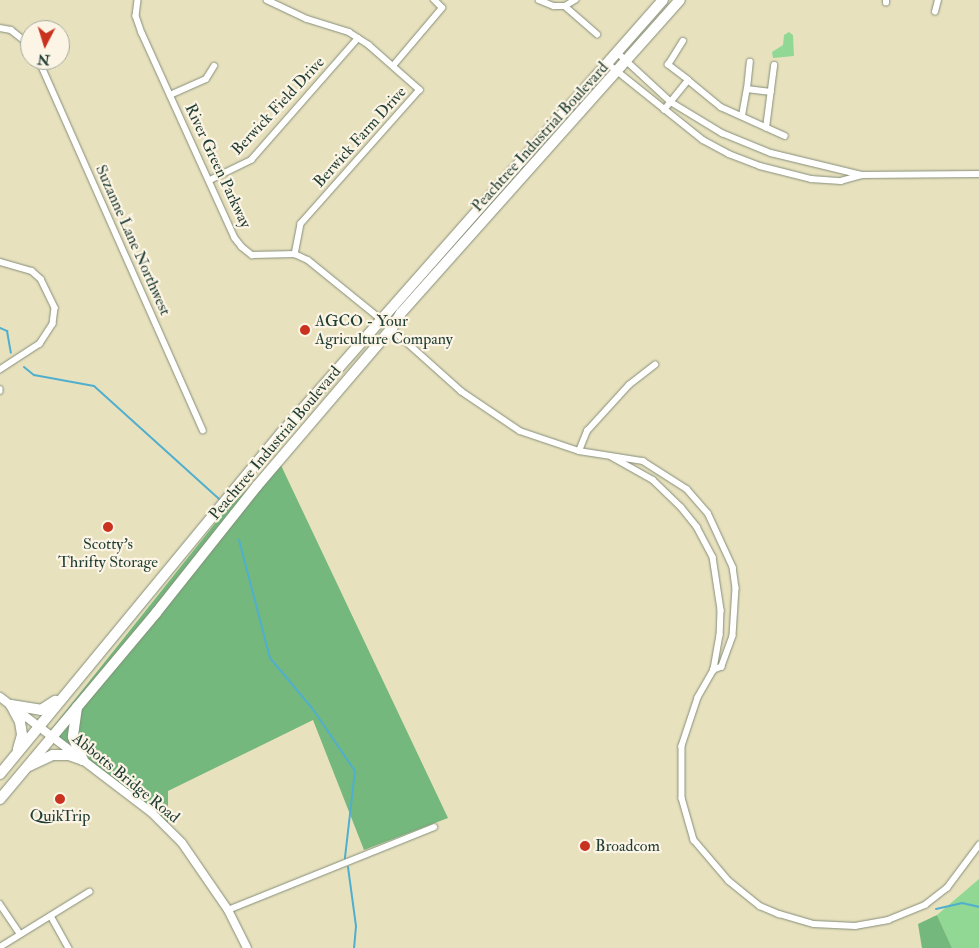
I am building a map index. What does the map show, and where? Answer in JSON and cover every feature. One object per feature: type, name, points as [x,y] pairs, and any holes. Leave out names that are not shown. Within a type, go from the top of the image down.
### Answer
[{"type":"highway","name":"Peachtree Industrial Boulevard","points":[[0,774],[284,430],[663,0]]},
{"type":"highway","name":"Peachtree Industrial Boulevard","points":[[0,799],[20,772],[392,328],[401,313],[627,62],[680,0]]},
{"type":"highway","points":[[11,706],[42,710],[73,686]]},
{"type":"highway","points":[[78,704],[72,725],[73,737],[83,760]]},
{"type":"highway","points":[[11,706],[20,722],[22,736],[13,758]]},
{"type":"highway","points":[[20,772],[39,759],[53,755],[69,755],[83,760]]},
{"type":"main road","name":"Abbotts Bridge Road","points":[[0,697],[152,813],[182,843],[228,910],[247,948]]},
{"type":"street","name":"River Green Parkway","points":[[138,0],[139,24],[235,238],[252,255],[295,254]]},
{"type":"street","name":"Berwick Farm Drive","points":[[267,0],[307,20],[350,32],[394,66],[420,90],[301,224],[295,254]]},
{"type":"street","points":[[394,66],[442,8],[434,0]]},
{"type":"street","points":[[539,0],[554,6],[565,6],[575,0]]},
{"type":"street","points":[[935,12],[938,0]]},
{"type":"street","points":[[565,6],[597,34]]},
{"type":"street","points":[[0,28],[11,30],[20,37]]},
{"type":"street","name":"Berwick Field Drive","points":[[210,180],[251,160],[358,38]]},
{"type":"street","points":[[683,41],[668,65],[721,106],[785,136]]},
{"type":"street","points":[[617,52],[671,102],[711,127],[756,148],[862,175],[979,174]]},
{"type":"street","points":[[742,116],[750,62]]},
{"type":"street","points":[[607,63],[703,140],[760,166],[811,179],[841,181],[862,175]]},
{"type":"street","points":[[170,95],[206,79],[214,66]]},
{"type":"street","points":[[766,128],[774,66]]},
{"type":"street","name":"Suzanne Lane Northwest","points":[[43,70],[203,430]]},
{"type":"street","points":[[664,110],[688,80]]},
{"type":"street","points":[[747,89],[770,92]]},
{"type":"street","points":[[295,254],[392,328],[461,391],[520,431],[579,451],[612,457],[653,480],[682,507],[713,557],[721,610],[714,670],[698,698],[682,746],[682,798],[694,840],[729,882],[753,902],[793,919],[835,927],[888,920],[925,905],[947,888],[979,845]]},
{"type":"street","points":[[0,262],[32,271],[41,279],[55,308],[53,324],[40,344],[0,370]]},
{"type":"street","points":[[579,451],[587,431],[628,385],[655,365]]},
{"type":"street","points":[[612,457],[620,455],[643,460],[665,472],[687,489],[708,514],[722,538],[733,567],[736,615],[726,659],[722,667],[714,670]]},
{"type":"street","points":[[228,910],[434,827]]},
{"type":"street","points":[[0,947],[89,892]]},
{"type":"street","points":[[0,904],[20,934]]},
{"type":"street","points":[[51,916],[69,948]]},
{"type":"green space","points":[[789,32],[793,35],[794,56],[773,58],[772,52],[783,45],[784,35]]},
{"type":"green space","points":[[278,459],[448,818],[364,850],[313,720],[168,791],[168,831],[141,803],[49,732],[225,511]]},
{"type":"green space","points":[[979,879],[979,948],[952,948],[937,915]]},
{"type":"green space","points":[[937,915],[952,948],[922,948],[918,924]]},
{"type":"waterway","points":[[0,328],[7,331],[11,353]]},
{"type":"waterway","points":[[24,367],[34,375],[94,386],[219,499]]},
{"type":"waterway","points":[[239,540],[270,658],[312,708],[355,771],[345,858]]},
{"type":"waterway","points":[[348,867],[356,926],[354,948]]},
{"type":"waterway","points":[[936,909],[962,903],[979,907]]},
{"type":"place","name":"AGCO - Your Agriculture Company","points":[[305,330]]},
{"type":"place","name":"Scotty's Thrifty Storage","points":[[108,527]]},
{"type":"place","name":"QuikTrip","points":[[60,799]]},
{"type":"place","name":"Broadcom","points":[[585,846]]}]
